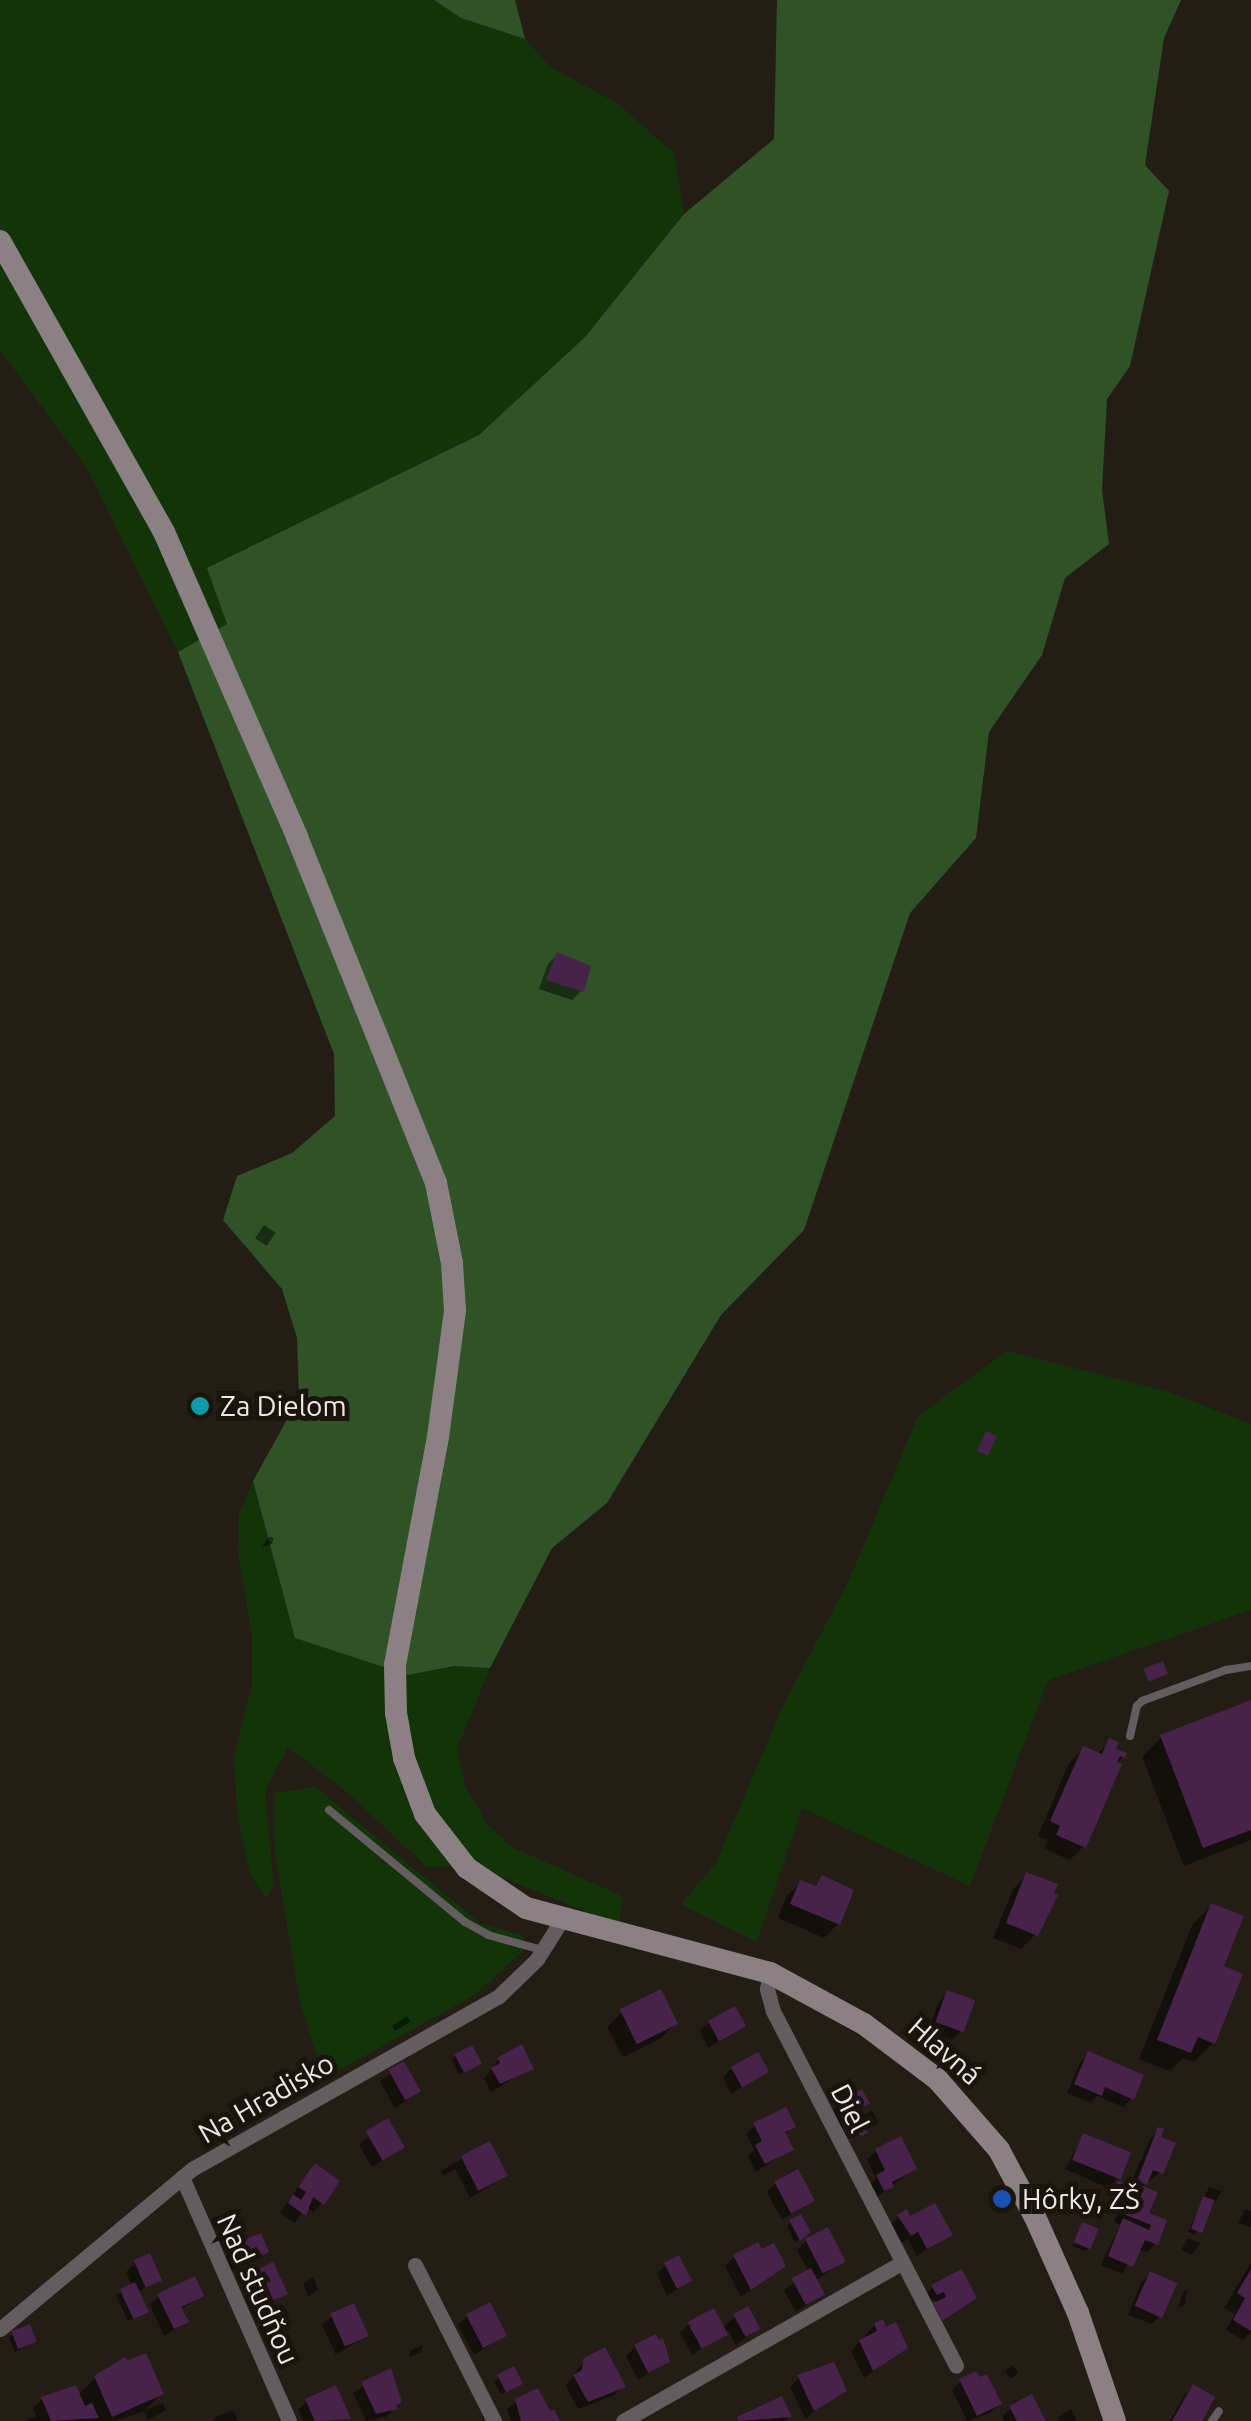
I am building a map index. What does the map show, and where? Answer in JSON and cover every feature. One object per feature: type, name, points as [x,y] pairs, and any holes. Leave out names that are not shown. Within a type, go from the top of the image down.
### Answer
[{"type":"street","name":"Hlavná","points":[[0,241],[164,532],[297,836],[436,1183],[452,1264],[455,1312],[438,1437],[395,1665],[396,1713],[412,1787],[444,1842],[494,1890],[560,1921],[718,1956],[770,1973],[864,2024],[938,2080],[982,2125],[1014,2176],[1054,2255],[1115,2421]]},
{"type":"street","name":"Na Hradisko","points":[[0,2329],[182,2176],[485,2004],[542,1950],[560,1921]]},
{"type":"street","name":"Diel","points":[[770,1973],[766,1989],[773,2011],[956,2365]]},
{"type":"street","name":"Nad studňou","points":[[182,2176],[289,2421]]},
{"type":"street","points":[[624,2421],[901,2263]]},
{"type":"street","points":[[415,2264],[494,2421]]},
{"type":"lane","points":[[1130,1736],[1142,1701],[1226,1670],[1251,1666]]},
{"type":"lane","points":[[329,1810],[465,1922],[488,1935],[542,1950]]},
{"type":"lane","points":[[1212,2421],[1219,2411]]},
{"type":"green space","points":[[0,0],[434,0],[461,18],[525,39],[552,68],[617,103],[674,153],[684,214],[585,337],[479,435],[208,568],[227,624],[178,652],[87,468],[0,350]]},
{"type":"green space","points":[[434,0],[515,0],[525,39],[461,18]]},
{"type":"green space","points":[[777,0],[1181,0],[1164,38],[1145,165],[1169,191],[1130,366],[1107,399],[1102,490],[1109,544],[1065,578],[1042,655],[989,732],[976,838],[910,913],[804,1230],[721,1315],[607,1503],[552,1548],[490,1668],[454,1666],[408,1675],[295,1638],[253,1481],[299,1398],[297,1338],[282,1289],[223,1220],[237,1176],[292,1153],[335,1116],[334,1054],[178,652],[227,624],[207,568],[479,435],[585,337],[684,214],[774,139]]},
{"type":"green space","points":[[1007,1351],[1169,1392],[1251,1424],[1251,1610],[1048,1680],[970,1886],[802,1808],[757,1942],[681,1904],[716,1863],[782,1708],[850,1578],[918,1416]]},
{"type":"green space","points":[[253,1481],[295,1637],[408,1675],[454,1666],[490,1668],[457,1749],[465,1786],[488,1825],[512,1847],[622,1896],[619,1925],[477,1867],[427,1867],[349,1794],[288,1747],[265,1792],[274,1885],[266,1898],[250,1874],[237,1812],[234,1756],[252,1685],[252,1636],[238,1554],[239,1514]]},
{"type":"green space","points":[[315,1787],[480,1923],[523,1936],[526,1948],[475,1995],[324,2078],[300,2002],[275,1854],[274,1793]]},
{"type":"building","points":[[557,952],[591,966],[584,992],[546,980]]},
{"type":"building","points":[[986,1431],[997,1436],[988,1456],[977,1451]]},
{"type":"building","points":[[1163,1661],[1168,1674],[1148,1682],[1143,1669]]},
{"type":"building","points":[[1251,1700],[1251,1830],[1203,1848],[1160,1735]]},
{"type":"building","points":[[1109,1738],[1119,1742],[1116,1749],[1127,1753],[1117,1762],[1122,1764],[1086,1848],[1056,1835],[1060,1826],[1050,1821],[1083,1746],[1102,1754]]},
{"type":"building","points":[[1026,1872],[1058,1884],[1054,1894],[1058,1895],[1038,1936],[1006,1923]]},
{"type":"building","points":[[822,1875],[854,1890],[840,1925],[790,1904],[800,1880],[816,1886]]},
{"type":"building","points":[[1211,1903],[1244,1916],[1224,1966],[1243,1974],[1215,2044],[1198,2037],[1191,2053],[1157,2040]]},
{"type":"building","points":[[661,1989],[678,2024],[637,2044],[620,2009]]},
{"type":"building","points":[[947,1990],[975,2000],[964,2032],[935,2022]]},
{"type":"building","points":[[735,2006],[746,2026],[719,2041],[708,2021]]},
{"type":"building","points":[[522,2044],[534,2069],[500,2084],[491,2068],[500,2063],[497,2058]]},
{"type":"building","points":[[472,2045],[482,2064],[464,2073],[454,2054]]},
{"type":"building","points":[[1088,2051],[1144,2075],[1134,2100],[1105,2087],[1102,2096],[1074,2084]]},
{"type":"building","points":[[758,2052],[769,2072],[742,2087],[731,2067]]},
{"type":"building","points":[[404,2061],[421,2092],[405,2100],[388,2070]]},
{"type":"building","points":[[862,2089],[870,2104],[849,2111],[851,2115],[842,2119],[834,2104]]},
{"type":"building","points":[[786,2107],[796,2127],[785,2132],[794,2150],[765,2164],[755,2145],[762,2141],[753,2123]]},
{"type":"building","points":[[859,2113],[868,2133],[850,2141],[841,2121]]},
{"type":"building","points":[[388,2118],[405,2147],[382,2160],[365,2131]]},
{"type":"building","points":[[1158,2127],[1164,2129],[1161,2137],[1176,2143],[1163,2174],[1153,2170],[1147,2185],[1137,2181]]},
{"type":"building","points":[[1083,2133],[1131,2152],[1120,2179],[1072,2160]]},
{"type":"building","points":[[901,2136],[917,2169],[892,2182],[894,2187],[884,2191],[876,2175],[885,2170],[875,2149]]},
{"type":"building","points":[[490,2141],[508,2176],[478,2191],[461,2156]]},
{"type":"building","points":[[315,2163],[340,2181],[324,2205],[313,2197],[306,2216],[288,2203],[293,2194],[301,2200],[306,2192],[298,2187]]},
{"type":"building","points":[[798,2169],[815,2201],[791,2213],[774,2182]]},
{"type":"building","points":[[1118,2181],[1127,2184],[1117,2212],[1109,2210]]},
{"type":"building","points":[[1134,2183],[1158,2192],[1149,2213],[1167,2220],[1158,2245],[1145,2240],[1133,2267],[1108,2256],[1123,2218],[1149,2230],[1151,2225],[1121,2213]]},
{"type":"building","points":[[1203,2196],[1214,2200],[1202,2233],[1191,2229]]},
{"type":"building","points":[[935,2203],[953,2235],[927,2249],[918,2232],[911,2236],[897,2215],[907,2209],[910,2216]]},
{"type":"building","points":[[801,2214],[811,2232],[800,2241],[789,2220]]},
{"type":"building","points":[[1082,2222],[1099,2229],[1090,2249],[1074,2242]]},
{"type":"building","points":[[828,2227],[846,2262],[823,2274],[805,2239]]},
{"type":"building","points":[[261,2233],[269,2252],[238,2266],[230,2246]]},
{"type":"building","points":[[758,2242],[762,2249],[774,2243],[786,2266],[751,2290],[733,2255]]},
{"type":"building","points":[[150,2253],[162,2280],[146,2288],[134,2260]]},
{"type":"building","points":[[679,2255],[692,2281],[677,2289],[664,2263]]},
{"type":"building","points":[[273,2262],[288,2294],[261,2306],[251,2285],[259,2281],[255,2271]]},
{"type":"building","points":[[811,2268],[825,2294],[806,2305],[792,2278]]},
{"type":"building","points":[[962,2269],[977,2298],[942,2321],[933,2303],[946,2297],[944,2292],[937,2295],[931,2285]]},
{"type":"building","points":[[1251,2269],[1251,2331],[1233,2320],[1245,2298],[1237,2293]]},
{"type":"building","points":[[1150,2271],[1177,2283],[1162,2318],[1135,2306]]},
{"type":"building","points":[[195,2276],[204,2296],[181,2307],[189,2322],[174,2329],[157,2294]]},
{"type":"building","points":[[135,2282],[149,2312],[134,2319],[120,2289]]},
{"type":"building","points":[[490,2302],[507,2336],[483,2348],[466,2314]]},
{"type":"building","points":[[354,2303],[369,2336],[345,2346],[330,2314]]},
{"type":"building","points":[[748,2306],[761,2329],[746,2337],[733,2314]]},
{"type":"building","points":[[714,2308],[728,2334],[702,2349],[688,2322]]},
{"type":"building","points":[[883,2319],[886,2327],[896,2322],[908,2348],[873,2371],[859,2340],[877,2331],[874,2323]]},
{"type":"building","points":[[30,2324],[37,2342],[18,2349],[11,2331]]},
{"type":"building","points":[[656,2334],[659,2340],[663,2338],[670,2362],[648,2373],[634,2345]]},
{"type":"building","points":[[605,2347],[626,2387],[588,2402],[573,2375],[582,2370],[583,2359]]},
{"type":"building","points":[[146,2353],[164,2394],[112,2417],[94,2376],[125,2357],[127,2361]]},
{"type":"building","points":[[834,2362],[847,2391],[814,2411],[797,2375]]},
{"type":"building","points":[[514,2366],[523,2384],[506,2392],[497,2375]]},
{"type":"building","points":[[391,2368],[402,2402],[396,2405],[398,2409],[376,2414],[361,2382]]},
{"type":"building","points":[[976,2371],[980,2377],[987,2374],[1002,2404],[977,2416],[959,2379]]},
{"type":"building","points":[[1193,2384],[1215,2397],[1202,2421],[1172,2421]]},
{"type":"building","points":[[76,2385],[85,2406],[92,2403],[99,2418],[51,2421],[41,2397]]},
{"type":"building","points":[[336,2385],[351,2419],[315,2421],[305,2399]]},
{"type":"building","points":[[538,2388],[560,2421],[521,2421],[515,2399]]},
{"type":"building","points":[[1032,2394],[1046,2421],[1017,2421],[1009,2406]]},
{"type":"building","points":[[782,2396],[792,2417],[739,2421],[737,2417]]},
{"type":"place","name":"Za Dielom","points":[[200,1406]]},
{"type":"place","name":"Hôrky, ZŠ","points":[[1002,2199]]}]
